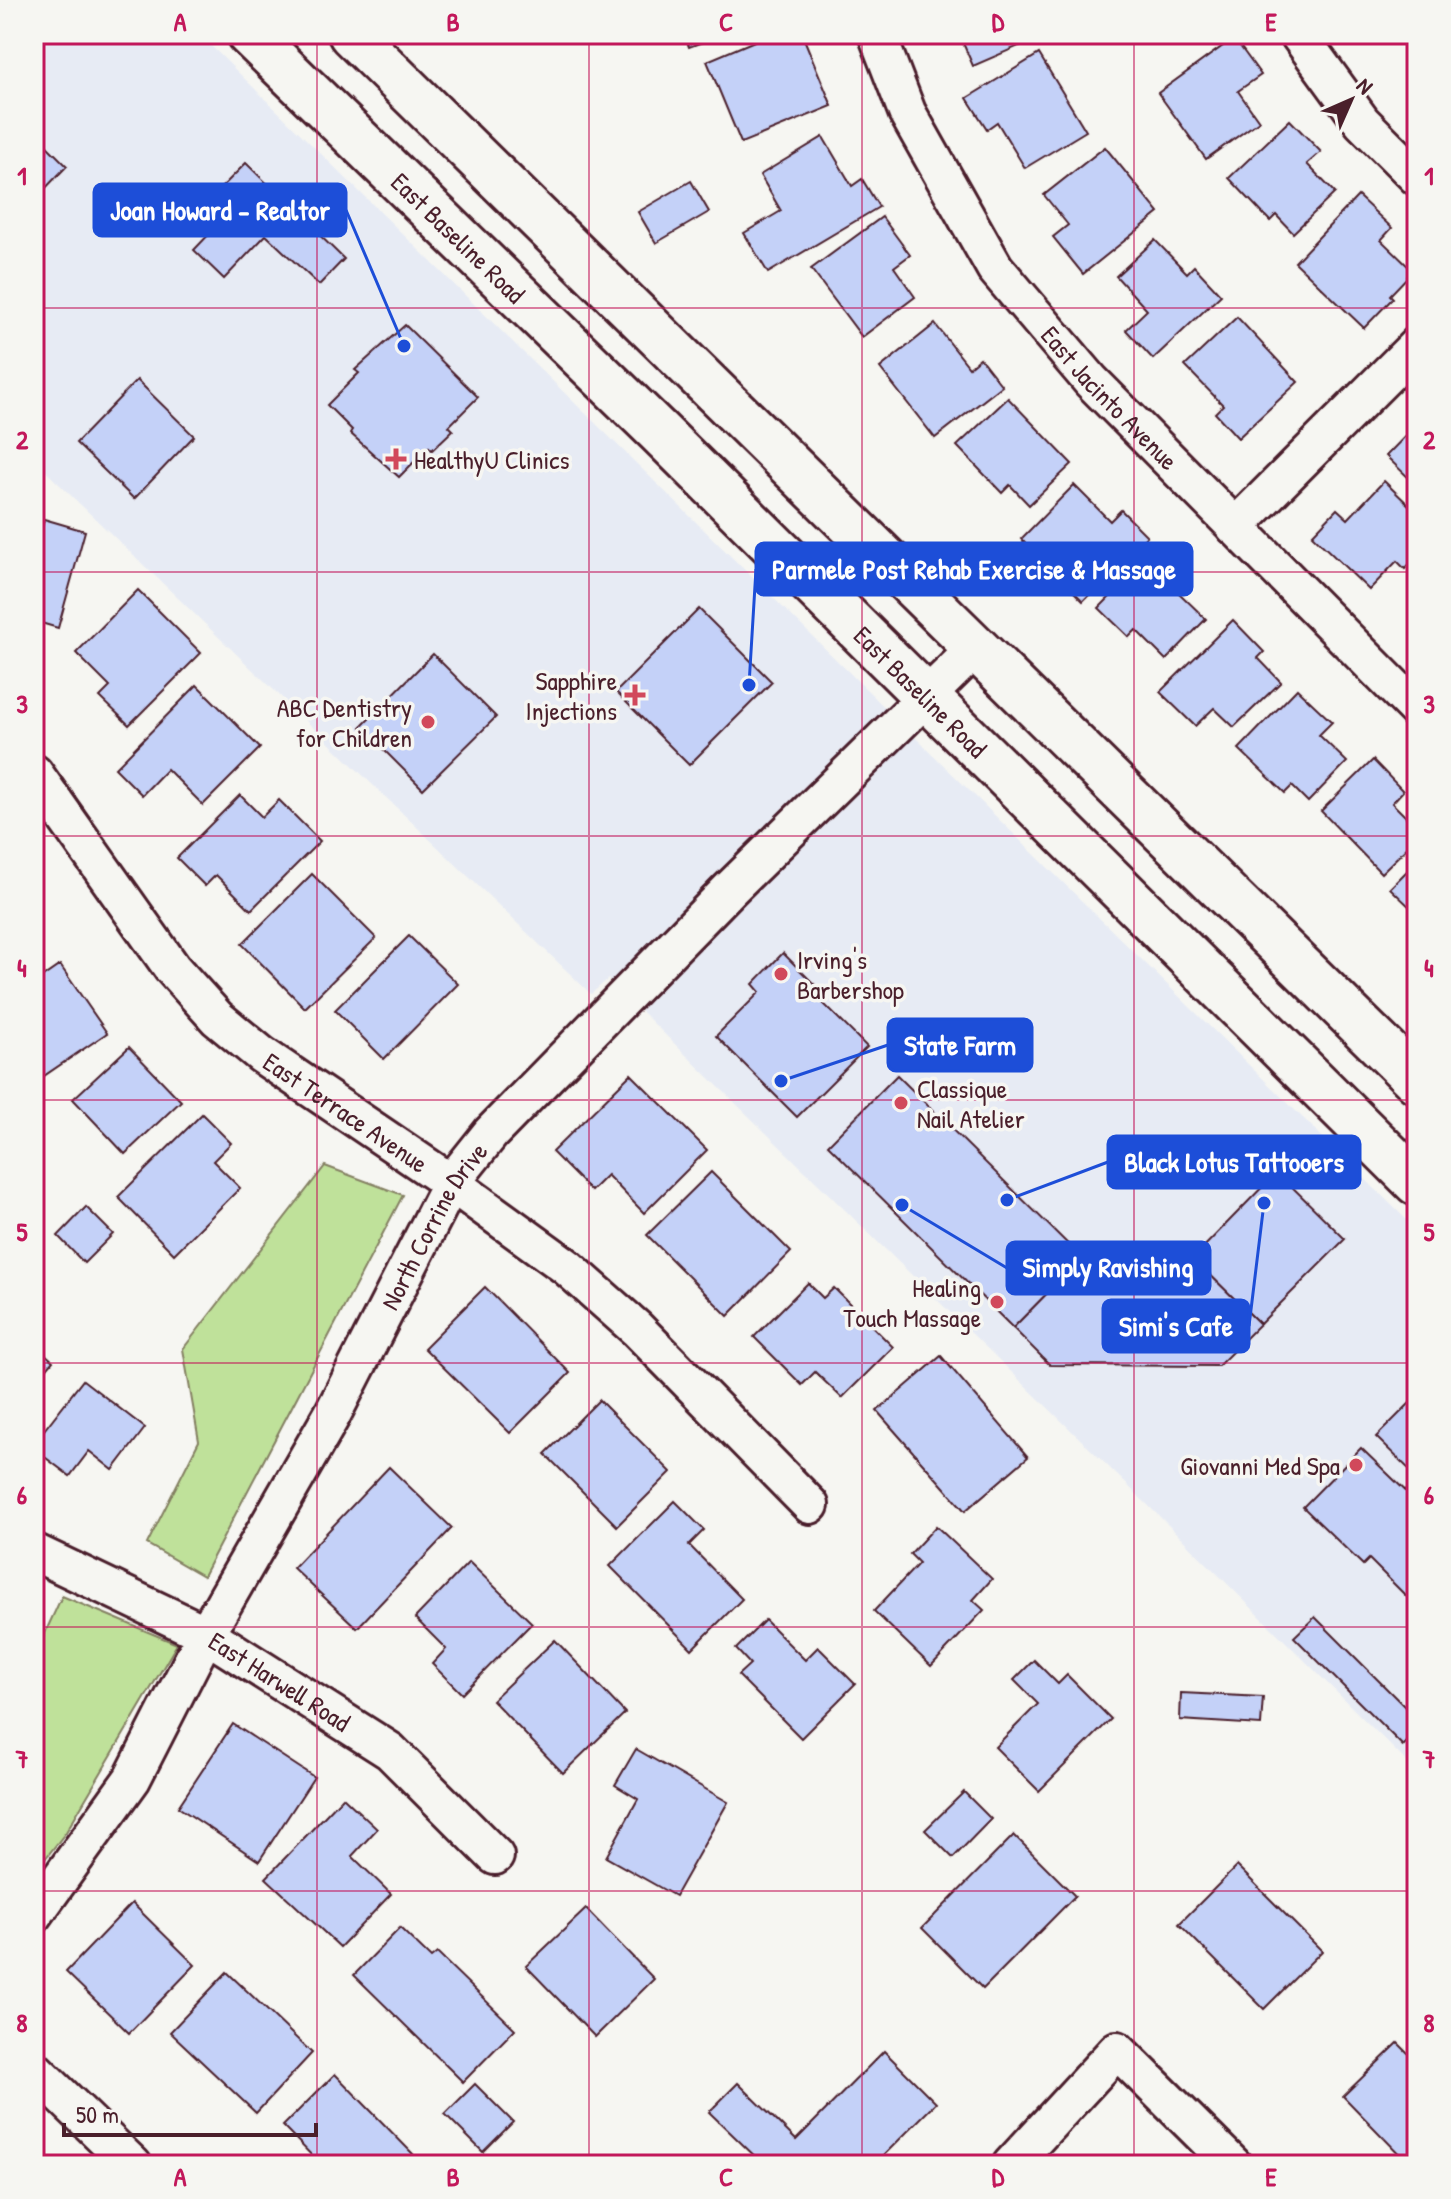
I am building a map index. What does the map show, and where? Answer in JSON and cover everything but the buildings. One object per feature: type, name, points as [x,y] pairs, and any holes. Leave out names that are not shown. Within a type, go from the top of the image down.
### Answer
[{"type":"main road","name":"East Baseline Road","points":[[249,34],[658,431],[1417,1183]]},
{"type":"main road","points":[[351,34],[1417,1081]]},
{"type":"street","name":"East Jacinto Avenue","points":[[877,34],[907,112],[995,268],[1091,381],[1417,710]]},
{"type":"street","points":[[1298,34],[1362,122],[1417,177]]},
{"type":"street","points":[[1235,527],[1417,345]]},
{"type":"street","name":"North Corrine Drive","points":[[34,1915],[132,1779],[206,1634],[332,1415],[451,1183],[491,1133],[729,890],[977,647]]},
{"type":"street","name":"East Terrace Avenue","points":[[34,773],[172,968],[217,1018],[262,1055],[451,1183],[567,1267],[625,1318],[810,1505]]},
{"type":"street","name":"East Harwell Road","points":[[34,1552],[206,1634],[390,1751],[495,1856]]},
{"type":"street","points":[[1011,2165],[1117,2050],[1233,2165]]},
{"type":"street","points":[[34,2069],[133,2165]]},
{"type":"shaded area","points":[[34,34],[199,34],[1417,1230],[1417,1772],[608,979],[591,994],[34,460]]},
{"type":"green space","points":[[325,1166],[403,1195],[203,1576],[147,1544],[199,1441],[183,1349]]},
{"type":"green space","points":[[62,1596],[177,1644],[66,1832],[34,1873],[34,1657]]},
{"type":"place","name":"Joan Howard - Realtor","points":[[404,346]]},
{"type":"place","name":"HealthyU Clinics","points":[[396,459]]},
{"type":"place","name":"Parmele Post Rehab Exercise & Massage","points":[[749,685]]},
{"type":"place","name":"Sapphire Injections","points":[[635,695]]},
{"type":"place","name":"ABC Dentistry for Children","points":[[428,722]]},
{"type":"place","name":"Irving's Barbershop","points":[[781,974]]},
{"type":"place","name":"State Farm","points":[[781,1081]]},
{"type":"place","name":"Classique Nail Atelier","points":[[901,1103]]},
{"type":"place","name":"Black Lotus Tattooers","points":[[1007,1200]]},
{"type":"place","name":"Simi's Cafe","points":[[1264,1203]]},
{"type":"place","name":"Simply Ravishing","points":[[902,1205]]},
{"type":"place","name":"Healing Touch Massage","points":[[997,1302]]},
{"type":"place","name":"Giovanni Med Spa","points":[[1356,1465]]}]
